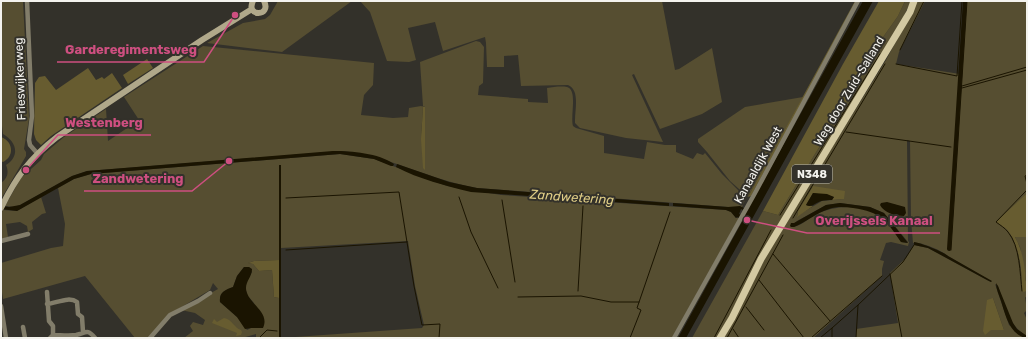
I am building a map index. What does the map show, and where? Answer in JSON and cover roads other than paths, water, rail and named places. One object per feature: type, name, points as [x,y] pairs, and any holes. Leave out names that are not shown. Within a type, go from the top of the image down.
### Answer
[{"type":"main road","name":"Weg door Zuid-Salland","points":[[720,338],[732,318],[761,259],[910,12],[914,1]]},
{"type":"street","name":"Frieswijkerweg","points":[[27,1],[32,116],[30,143],[37,153]]},
{"type":"street","points":[[253,1],[251,4],[252,9],[256,13],[262,12],[266,8],[264,1]]},
{"type":"street","name":"Kanaaldijk West","points":[[674,338],[759,186],[858,1]]},
{"type":"street","points":[[2,206],[15,182],[26,166],[37,153],[57,137],[202,40],[252,9]]},
{"type":"street","points":[[1,241],[28,234]]},
{"type":"street","points":[[47,292],[49,321],[53,326],[52,337],[76,336],[83,332],[91,333],[95,338]]},
{"type":"street","points":[[150,338],[170,315],[198,301],[210,293]]},
{"type":"street","points":[[47,304],[56,304],[73,299],[77,302],[78,314],[82,317],[83,332]]},
{"type":"street","points":[[1,306],[6,338]]},
{"type":"street","points":[[23,327],[25,338]]},
{"type":"water","points":[[863,1],[873,1],[686,338],[678,338],[743,220],[737,217],[736,218],[731,212],[726,210],[673,206],[673,203],[728,207],[740,206],[744,208],[743,210],[741,209],[739,214],[744,216]]},
{"type":"water","points":[[348,151],[373,155],[388,160],[394,164],[391,166],[374,159],[340,154],[91,174],[74,179],[17,211],[1,209],[1,206],[9,207],[20,205],[72,176],[87,171]]},
{"type":"water","points":[[397,164],[449,182],[477,188],[669,203],[669,206],[471,192],[423,179],[396,167]]},
{"type":"water","points":[[279,165],[281,165],[281,338],[279,338]]},
{"type":"water","points":[[813,193],[827,194],[834,197],[832,200],[821,201],[810,206],[806,205]]},
{"type":"water","points":[[887,202],[905,207],[906,213],[904,216],[894,215],[884,210],[880,205],[881,203]]},
{"type":"water","points":[[840,203],[870,207],[884,213],[908,243],[901,242],[882,218],[870,212],[853,208],[832,208],[794,227],[790,226],[791,223],[794,223],[826,205]]},
{"type":"water","points":[[914,242],[942,252],[992,281],[987,280],[928,248],[914,245]]},
{"type":"water","points":[[244,267],[249,267],[252,269],[246,289],[249,297],[262,313],[264,318],[263,328],[245,329],[237,317],[220,302],[220,296],[225,290],[233,287],[237,276]]},
{"type":"water","points":[[996,283],[1013,323],[1017,329],[1027,336],[1027,338],[1016,333],[1009,324],[996,288]]},
{"type":"waterway","points":[[900,50],[924,1]]},
{"type":"waterway","points":[[896,64],[957,76],[962,1]]},
{"type":"waterway","points":[[949,249],[965,1]]},
{"type":"waterway","points":[[951,250],[967,1]]},
{"type":"waterway","points":[[780,215],[880,54]]},
{"type":"waterway","points":[[793,218],[885,64]]},
{"type":"waterway","points":[[962,86],[1027,67]]},
{"type":"waterway","points":[[962,88],[1027,70]]},
{"type":"waterway","points":[[846,132],[951,147]]},
{"type":"waterway","points":[[1027,175],[1025,176],[1027,184]]},
{"type":"waterway","points":[[1022,291],[1019,260],[1015,245],[1007,231],[996,222],[1027,190]]},
{"type":"waterway","points":[[286,198],[399,192],[414,286],[422,325],[440,324],[439,338]]},
{"type":"waterway","points":[[459,197],[471,232],[498,288]]},
{"type":"waterway","points":[[502,200],[515,282]]},
{"type":"waterway","points":[[578,291],[583,206]]},
{"type":"waterway","points":[[630,338],[641,310],[637,308],[670,212]]},
{"type":"waterway","points":[[714,338],[771,230]]},
{"type":"waterway","points":[[727,338],[783,235]]},
{"type":"waterway","points":[[286,250],[407,242]]},
{"type":"waterway","points":[[856,338],[858,305],[903,262],[914,245]]},
{"type":"waterway","points":[[773,254],[830,321]]},
{"type":"waterway","points":[[890,274],[902,338]]},
{"type":"waterway","points":[[811,338],[882,276]]},
{"type":"waterway","points":[[759,280],[804,338]]},
{"type":"waterway","points":[[518,297],[581,296],[611,302],[639,302]]},
{"type":"waterway","points":[[832,338],[832,328],[858,305]]},
{"type":"waterway","points":[[746,307],[764,330]]},
{"type":"waterway","points":[[820,338],[832,328]]},
{"type":"waterway","points":[[733,329],[739,338]]},
{"type":"waterway","points":[[259,338],[267,330],[277,331]]},
{"type":"place","name":"Garderegimentsweg","points":[[235,15]]},
{"type":"place","name":"Zandwetering","points":[[229,161]]},
{"type":"place","name":"Westenberg","points":[[26,170]]},
{"type":"place","name":"Overijssels Kanaal","points":[[747,220]]}]
